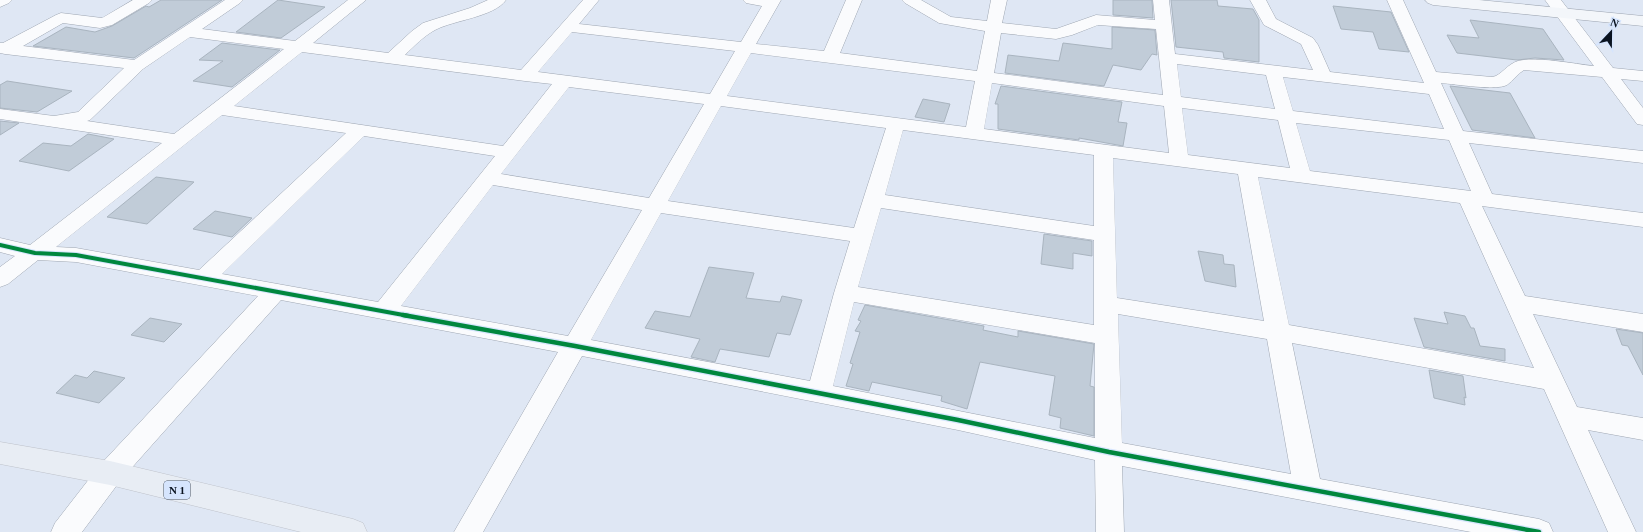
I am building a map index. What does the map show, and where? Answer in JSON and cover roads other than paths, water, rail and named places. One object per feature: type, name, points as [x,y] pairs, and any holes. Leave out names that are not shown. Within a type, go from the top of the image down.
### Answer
[{"type":"highway","name":"N 1","points":[[0,453],[110,474],[337,530]]},
{"type":"main road","points":[[1433,0],[1558,6],[1643,21]]},
{"type":"street","points":[[0,2],[4,0]]},
{"type":"street","points":[[2,48],[61,18],[100,23],[106,22],[144,0]]},
{"type":"street","points":[[54,121],[84,116],[137,65],[235,0]]},
{"type":"street","points":[[332,0],[356,1]]},
{"type":"street","points":[[392,58],[425,29],[435,24],[481,10],[498,0]]},
{"type":"street","points":[[525,76],[591,0]]},
{"type":"street","points":[[830,57],[854,0]]},
{"type":"street","points":[[910,0],[945,20],[994,28],[1056,34],[1066,32],[1096,20],[1164,25]]},
{"type":"street","points":[[974,134],[999,0]]},
{"type":"street","points":[[1161,0],[1179,160]]},
{"type":"street","points":[[1258,0],[1270,22],[1307,41],[1324,77]]},
{"type":"street","points":[[1396,0],[1457,136],[1477,199],[1516,303],[1622,532]]},
{"type":"street","points":[[0,279],[356,1]]},
{"type":"street","points":[[468,532],[746,48],[765,1]]},
{"type":"street","points":[[1558,6],[1643,120]]},
{"type":"street","points":[[567,27],[830,57],[1172,100],[1286,116],[1643,157]]},
{"type":"street","points":[[187,32],[1643,220]]},
{"type":"street","points":[[2,48],[137,65]]},
{"type":"street","points":[[1168,58],[1324,77],[1433,84],[1501,81],[1516,67],[1536,65],[1643,76]]},
{"type":"street","points":[[1273,71],[1302,176]]},
{"type":"street","points":[[384,310],[564,81]]},
{"type":"street","points":[[218,109],[508,152]]},
{"type":"street","points":[[0,114],[178,140]]},
{"type":"street","points":[[819,393],[845,293],[896,124]]},
{"type":"street","points":[[203,279],[360,130]]},
{"type":"street","points":[[1103,150],[1110,532]]},
{"type":"street","points":[[1247,169],[1308,489]]},
{"type":"street","points":[[487,178],[655,206],[862,236]]},
{"type":"street","points":[[873,200],[1105,235]]},
{"type":"street","points":[[0,244],[35,253],[76,255],[274,292],[384,310],[819,393],[1109,452],[1539,532]]},
{"type":"street","points":[[65,532],[110,474],[274,292]]},
{"type":"street","points":[[845,293],[1107,336]]},
{"type":"street","points":[[1516,303],[1643,323]]},
{"type":"street","points":[[1106,304],[1278,332],[1552,381]]},
{"type":"street","points":[[1568,416],[1643,429]]}]
